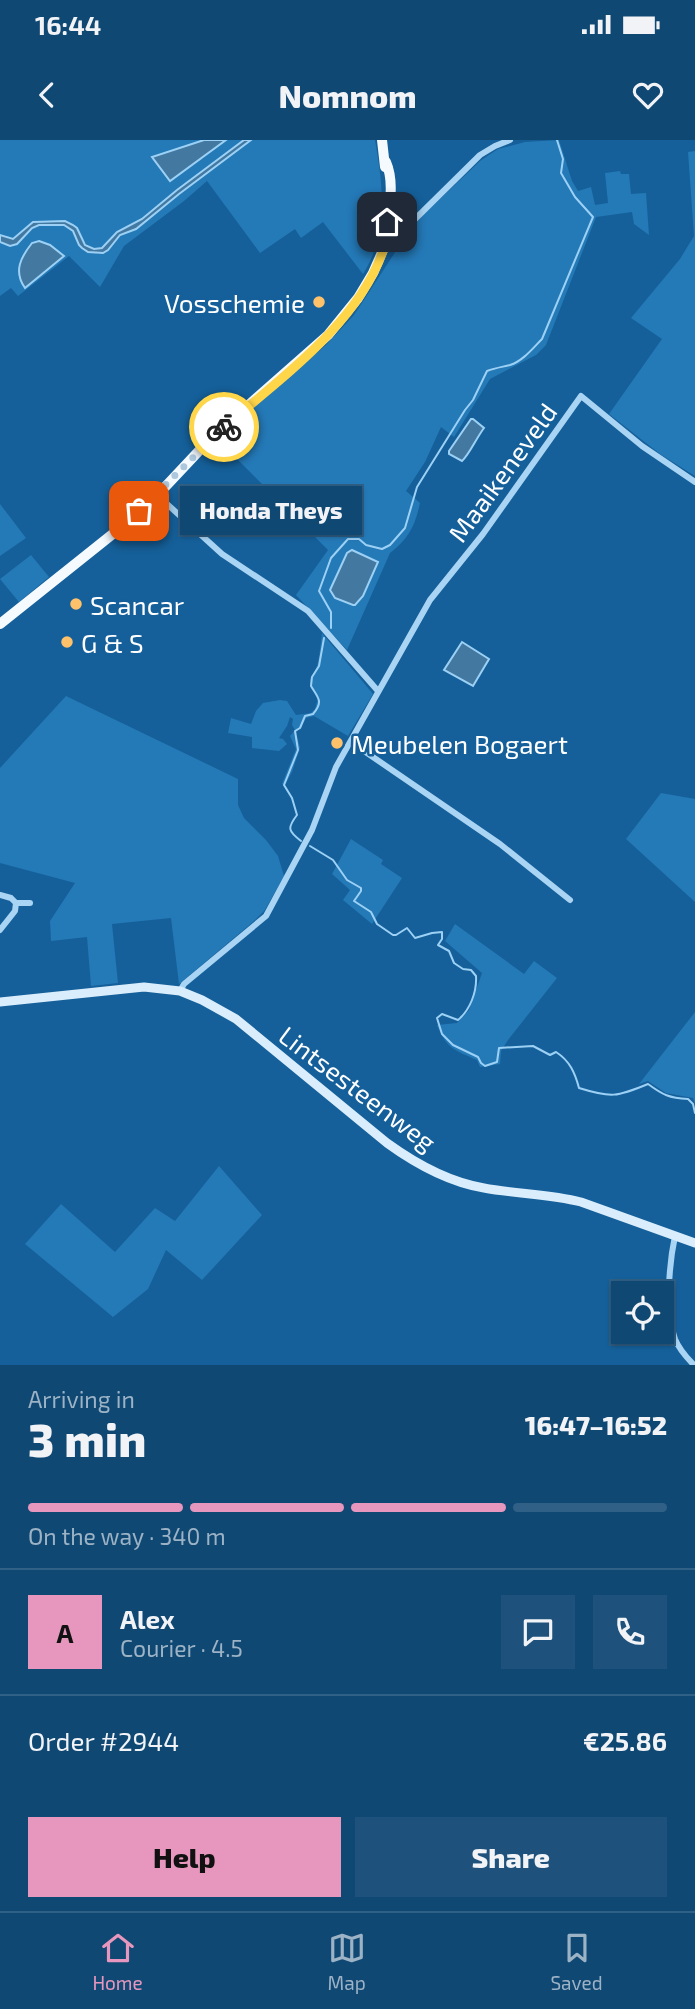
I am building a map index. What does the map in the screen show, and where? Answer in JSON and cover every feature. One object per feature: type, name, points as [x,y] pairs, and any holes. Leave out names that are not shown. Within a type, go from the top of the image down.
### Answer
[{"type":"main road","points":[[0,624],[118,529],[156,494],[202,441],[332,323],[367,274],[387,225],[389,202],[386,197],[386,162],[382,140]]},
{"type":"street","points":[[387,225],[402,230],[480,155],[510,140]]},
{"type":"street","name":"Maaikeneveld","points":[[180,991],[184,984],[266,916],[312,830],[329,781],[430,600],[484,534],[581,396],[642,446],[695,482]]},
{"type":"street","points":[[156,494],[222,554],[301,605],[378,691]]},
{"type":"street","points":[[351,742],[500,844],[570,901]]},
{"type":"street","points":[[0,894],[16,903],[30,903]]},
{"type":"street","points":[[0,930],[15,911],[16,903]]},
{"type":"street","name":"Lintsesteenweg","points":[[0,1002],[144,986],[180,991],[236,1019],[387,1143],[442,1175],[482,1188],[561,1197],[581,1202],[695,1243]]},
{"type":"street","points":[[675,1236],[670,1279],[671,1326],[678,1344],[694,1365]]},
{"type":"shaded area","points":[[0,140],[204,140],[152,157],[202,159],[226,140],[244,140],[142,219],[113,236],[105,246],[95,249],[83,242],[73,225],[61,223],[32,225],[13,239],[0,235]]},
{"type":"shaded area","points":[[204,140],[226,140],[170,181],[152,157]]},
{"type":"shaded area","points":[[244,140],[251,140],[136,229],[120,235],[103,253],[88,252],[82,248],[73,231],[64,225],[39,225],[32,228],[17,244],[10,246],[0,242],[0,235],[13,239],[33,222],[65,221],[77,228],[85,245],[94,249],[102,248],[117,232],[142,219]]},
{"type":"shaded area","points":[[251,140],[375,140],[382,208],[377,242],[363,274],[323,222],[301,238],[295,229],[260,253],[207,181],[124,246],[100,287],[69,256],[18,296],[11,288],[0,296],[0,242],[10,246],[35,226],[61,225],[74,232],[82,248],[99,254],[120,235],[136,229]]},
{"type":"shaded area","points":[[559,140],[572,181],[578,191],[591,187],[595,205],[608,203],[605,173],[620,171],[621,174],[629,174],[631,194],[646,193],[649,235],[634,224],[632,212],[596,217],[546,345],[536,355],[490,379],[454,437],[441,427],[425,462],[406,491],[420,503],[416,518],[407,537],[390,553],[347,650],[296,595],[328,550],[216,438],[326,345],[354,315],[421,217],[480,161],[498,149],[525,142]],"holes":[[[352,550],[377,561],[378,564],[355,605],[344,602],[330,590],[347,553]]]},
{"type":"shaded area","points":[[695,151],[695,476],[660,454],[609,414],[662,339],[631,318],[680,259],[694,236],[688,152]]},
{"type":"shaded area","points":[[39,241],[50,245],[64,256],[25,288],[19,276],[20,264],[32,243]]},
{"type":"shaded area","points":[[471,419],[484,428],[462,461],[449,454],[449,451]]},
{"type":"shaded area","points":[[0,504],[26,538],[0,556]]},
{"type":"shaded area","points":[[352,550],[378,562],[363,596],[355,605],[335,598],[330,590],[347,553]]},
{"type":"shaded area","points":[[31,555],[49,577],[19,602],[0,579]]},
{"type":"shaded area","points":[[322,633],[373,694],[348,736],[314,716],[306,718],[296,732],[300,748],[285,785],[282,784],[296,749],[290,736],[295,730],[293,719],[290,717],[279,738],[287,744],[279,751],[252,748],[252,737],[228,733],[231,718],[251,724],[256,711],[263,703],[280,700],[287,701],[296,715],[311,713],[318,698],[310,679],[318,662]]},
{"type":"shaded area","points":[[462,642],[489,659],[473,686],[444,670]]},
{"type":"shaded area","points":[[66,696],[238,779],[238,805],[244,818],[278,856],[284,876],[265,910],[179,984],[171,918],[112,924],[118,983],[91,986],[87,937],[51,941],[50,921],[75,883],[0,863],[0,768]]},
{"type":"shaded area","points":[[661,793],[695,799],[695,902],[626,839]]},
{"type":"shaded area","points":[[351,839],[383,860],[381,864],[402,878],[372,924],[343,900],[350,890],[332,874]]},
{"type":"shaded area","points":[[455,924],[524,974],[534,961],[557,978],[508,1040],[501,1051],[500,1064],[480,1067],[477,1060],[448,1044],[437,1025],[457,1023],[469,1010],[482,973],[445,941]]},
{"type":"shaded area","points":[[695,1012],[695,1104],[693,1098],[666,1093],[648,1081],[639,1084]]},
{"type":"shaded area","points":[[219,1166],[262,1215],[202,1280],[166,1250],[148,1289],[113,1317],[25,1244],[61,1204],[115,1252],[155,1208],[175,1221]]},
{"type":"waterway","points":[[331,628],[331,612],[319,591],[331,558],[348,539],[359,539],[366,545],[382,549],[390,545],[405,528],[417,487],[473,400],[487,371],[519,361],[542,339],[593,217],[575,197],[561,173],[563,159],[557,140]]},
{"type":"waterway","points":[[301,841],[290,829],[297,815],[292,798],[284,785],[298,750],[295,731],[300,728],[305,716],[313,714],[318,706],[319,700],[311,686],[312,677],[319,666],[324,638]]},
{"type":"waterway","points":[[310,846],[333,860],[347,880],[361,888],[354,901],[371,912],[377,924],[393,935],[407,928],[415,938],[442,932],[438,945],[449,951],[454,963],[463,969],[471,970],[476,976],[472,1000],[462,1016],[458,1020],[442,1014],[437,1018],[442,1034],[453,1045],[478,1057],[485,1066],[497,1062],[499,1048],[533,1046],[550,1055],[556,1052],[571,1068],[579,1088],[614,1095],[648,1084],[666,1095],[688,1099],[693,1104],[695,1113]]},
{"type":"way so far","points":[[139,511],[224,427]]},
{"type":"place","name":"Vosschemie","points":[[319,302]]},
{"type":"place","name":"Honda Theys","points":[[139,511]]},
{"type":"place","name":"Scancar","points":[[76,604]]},
{"type":"place","name":"G & S","points":[[67,642]]},
{"type":"place","name":"Meubelen Bogaert","points":[[337,743]]},
{"type":"route","points":[[224,427],[338,325],[373,274],[384,248],[387,222]]}]
